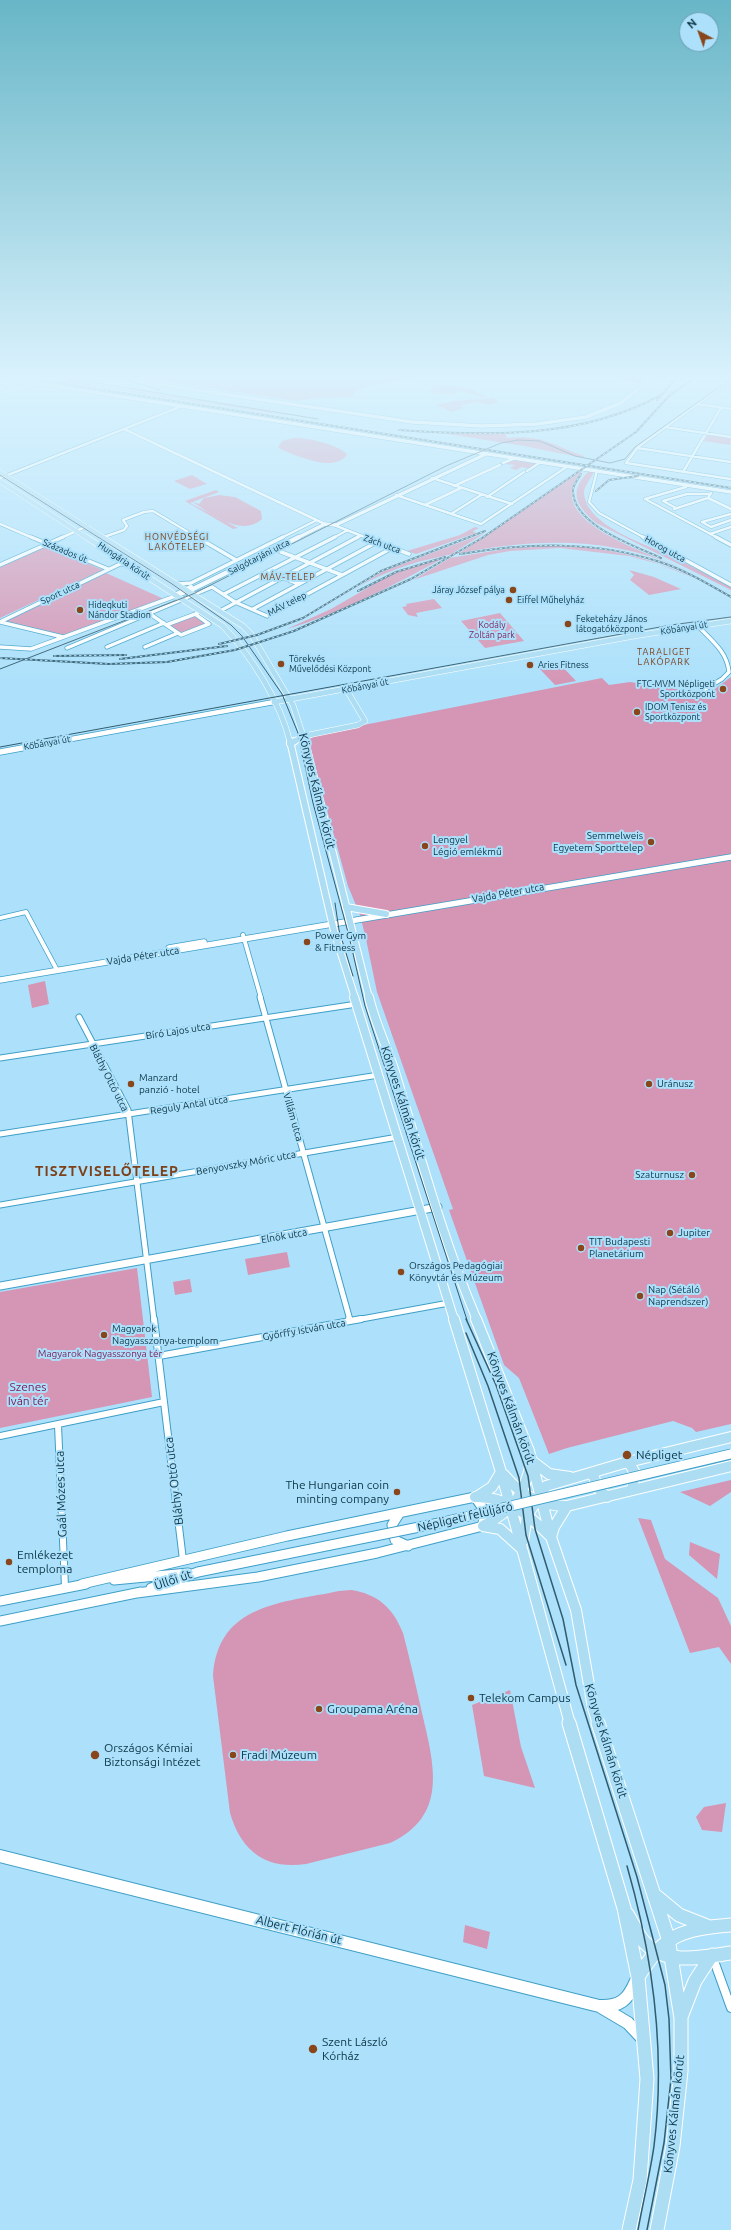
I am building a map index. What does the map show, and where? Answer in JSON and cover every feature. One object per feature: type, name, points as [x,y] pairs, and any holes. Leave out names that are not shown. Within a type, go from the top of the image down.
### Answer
[{"type":"main road","name":"Hungária körút","points":[[0,479],[78,530],[122,562],[130,564],[164,587],[186,593],[220,611],[248,630]]},
{"type":"main road","name":"Hungária körút","points":[[12,479],[178,584],[202,611],[228,630]]},
{"type":"main road","points":[[164,587],[186,593]]},
{"type":"main road","name":"Kőbányai út","points":[[274,702],[697,625],[731,621]]},
{"type":"main road","name":"Könyves Kálmán körút","points":[[228,630],[248,657],[283,718],[332,924],[512,1508],[560,1691],[624,1908],[638,1977],[647,2078],[646,2123],[640,2180],[629,2230]]},
{"type":"main road","name":"Könyves Kálmán körút","points":[[248,630],[290,700],[304,736],[307,754],[375,1022],[394,1070],[413,1136],[469,1302],[508,1395],[532,1461],[539,1500],[576,1610],[593,1708],[656,1896],[668,1938],[681,2018],[681,2071],[675,2131],[657,2230]]},
{"type":"main road","points":[[290,744],[304,736],[358,725],[365,721],[346,690]]},
{"type":"main road","points":[[346,907],[386,914]]},
{"type":"main road","points":[[523,1550],[523,1529],[527,1516],[539,1500],[546,1486],[624,1463],[731,1437]]},
{"type":"main road","points":[[484,1526],[512,1508],[523,1493],[532,1461],[549,1474],[573,1477]]},
{"type":"main road","points":[[624,1463],[629,1463],[635,1473],[632,1490]]},
{"type":"main road","points":[[476,1497],[488,1491],[496,1484],[501,1472],[511,1485],[523,1493],[553,1507],[567,1506],[607,1497],[731,1466]]},
{"type":"main road","points":[[597,1471],[593,1474],[593,1481],[596,1487],[607,1497]]},
{"type":"main road","points":[[476,1497],[493,1497],[527,1516],[551,1537],[554,1526],[567,1506]]},
{"type":"main road","points":[[484,1526],[500,1529],[523,1550]]},
{"type":"main road","points":[[656,1896],[675,1914],[688,1921],[708,1927]]},
{"type":"main road","points":[[624,1908],[645,1943],[655,1951],[672,1958],[731,1953]]},
{"type":"main road","points":[[638,1977],[655,1951],[668,1938],[708,1927],[731,1925]]},
{"type":"main road","points":[[681,2018],[695,1981],[712,1955]]},
{"type":"street","points":[[230,479],[325,524],[334,525],[430,479]]},
{"type":"street","points":[[435,479],[512,504]]},
{"type":"street","points":[[454,486],[469,479]]},
{"type":"street","points":[[487,497],[513,479]]},
{"type":"street","points":[[396,495],[481,524],[549,479]]},
{"type":"street","name":"Horog utca","points":[[594,479],[589,494],[589,502],[599,513],[731,585]]},
{"type":"street","points":[[652,479],[731,492]]},
{"type":"street","points":[[688,485],[686,488],[646,499],[710,534],[730,543]]},
{"type":"street","points":[[425,505],[461,488]]},
{"type":"street","points":[[708,498],[712,489]]},
{"type":"street","points":[[676,508],[663,500],[686,494],[710,494]]},
{"type":"street","points":[[451,514],[481,495]]},
{"type":"street","points":[[667,511],[708,498],[731,509]]},
{"type":"street","name":"Hungária körút","points":[[104,537],[124,530],[127,526],[123,520],[144,512],[153,511],[236,560]]},
{"type":"street","points":[[731,514],[702,522],[711,526],[731,520]]},
{"type":"street","points":[[715,518],[724,523]]},
{"type":"street","name":"Salgótarjáni utca","points":[[178,584],[191,583],[317,520]]},
{"type":"street","name":"Százados út","points":[[0,524],[108,570]]},
{"type":"street","name":"Salgótarjáni utca","points":[[67,648],[150,614],[207,582],[325,524]]},
{"type":"street","name":"Zách utca","points":[[334,525],[346,531],[409,554]]},
{"type":"street","points":[[0,564],[87,526]]},
{"type":"street","points":[[710,534],[731,527]]},
{"type":"street","points":[[224,594],[346,531]]},
{"type":"street","points":[[220,611],[360,536]]},
{"type":"street","name":"MÁV telep","points":[[253,609],[377,542]]},
{"type":"street","name":"MÁV telep","points":[[186,593],[214,586],[236,602],[267,616],[392,548]]},
{"type":"street","points":[[281,552],[342,575]]},
{"type":"street","name":"Sport utca","points":[[0,622],[122,562]]},
{"type":"street","name":"MÁV telep","points":[[268,572],[299,584]]},
{"type":"street","points":[[207,582],[210,573]]},
{"type":"street","name":"Salgótarjáni utca","points":[[0,647],[28,649],[186,593]]},
{"type":"street","points":[[107,647],[202,611]]},
{"type":"street","points":[[150,614],[181,635],[209,624],[195,614]]},
{"type":"street","points":[[0,622],[64,637]]},
{"type":"street","points":[[694,696],[722,679],[729,672],[730,661],[697,625]]},
{"type":"street","points":[[145,647],[178,633]]},
{"type":"street","name":"Kőbányai út","points":[[0,752],[274,702]]},
{"type":"street","name":"Vajda Péter utca","points":[[0,976],[332,924],[731,857]]},
{"type":"street","points":[[0,918],[26,912],[56,968]]},
{"type":"street","name":"Villám utca","points":[[243,938],[350,1321]]},
{"type":"street","name":"Vajda Péter utca","points":[[0,980],[56,968]]},
{"type":"street","name":"Bíró Lajos utca","points":[[0,1058],[357,1004]]},
{"type":"street","name":"Bláthy Ottó utca","points":[[79,1017],[128,1110],[147,1260]]},
{"type":"street","name":"Reguly Antal utca","points":[[0,1134],[379,1075]]},
{"type":"street","name":"Benyovszky Móric utca","points":[[0,1205],[398,1137]]},
{"type":"street","name":"Elnök utca","points":[[147,1260],[324,1229],[438,1207]]},
{"type":"street","points":[[0,1286],[147,1260],[164,1402],[0,1436]]},
{"type":"street","name":"Győrffy István utca","points":[[159,1356],[450,1303]]},
{"type":"street","name":"Bláthy Ottó utca","points":[[164,1402],[183,1560]]},
{"type":"street","name":"Gaál Mózes utca","points":[[58,1425],[65,1587]]},
{"type":"street","name":"Népligeti felüljáró","points":[[198,1572],[439,1523],[731,1454]]},
{"type":"street","points":[[82,1584],[183,1560],[476,1497],[484,1506],[486,1516],[484,1526],[408,1546],[258,1577],[137,1593]]},
{"type":"street","points":[[399,1514],[392,1526],[395,1540],[408,1546]]},
{"type":"street","name":"Üllői út","points":[[0,1601],[82,1584],[198,1572]]},
{"type":"street","name":"Üllői út","points":[[0,1621],[137,1593],[198,1572]]},
{"type":"street","name":"Albert Flórián út","points":[[0,1856],[599,2006],[616,2007],[626,2000],[638,1977]]},
{"type":"street","points":[[712,1955],[731,2008]]},
{"type":"street","name":"Albert Flórián út","points":[[599,2006],[628,2023],[644,2040]]},
{"type":"green space","points":[[180,479],[199,479],[207,484],[190,489],[174,481]]},
{"type":"green space","points":[[569,479],[578,479],[573,487],[574,503],[584,518],[601,531],[622,543],[679,567],[654,557],[629,550],[603,546],[577,543],[524,544],[471,551],[418,562],[379,576],[359,587],[382,572],[485,533],[453,553],[461,552]]},
{"type":"green space","points":[[582,479],[590,479],[584,492],[588,506],[596,516],[607,525],[634,540],[671,556],[731,587],[731,590],[596,523],[579,504],[577,491]]},
{"type":"green space","points":[[216,490],[219,492],[190,503],[238,528],[233,529],[185,501]]},
{"type":"green space","points":[[219,495],[235,497],[261,511],[262,519],[254,524],[245,526],[236,525],[226,522],[192,502],[199,504],[204,498]]},
{"type":"green space","points":[[475,527],[479,528],[473,531],[476,533],[416,554],[407,551],[460,535]]},
{"type":"green space","points":[[559,545],[594,548],[645,559],[661,564],[694,578],[659,564],[629,556],[560,548],[510,551],[488,555],[413,580],[450,558],[506,549]]},
{"type":"green space","points":[[46,546],[103,570],[0,618],[0,566]]},
{"type":"green space","points":[[442,559],[346,607],[287,629],[331,609],[390,575],[430,561]]},
{"type":"green space","points":[[629,570],[654,577],[681,589],[649,595],[630,580],[634,575]]},
{"type":"green space","name":"Hidegkuti Nándor Stadion","points":[[106,573],[164,599],[64,636],[2,622]]},
{"type":"green space","points":[[434,599],[442,608],[416,613],[418,617],[408,615],[402,607],[407,606],[406,604]]},
{"type":"green space","name":"Kodály Zoltán park","points":[[500,613],[524,641],[485,648],[461,621]]},
{"type":"green space","points":[[194,615],[207,623],[181,633],[169,625]]},
{"type":"green space","points":[[558,662],[576,681],[555,685],[537,666]]},
{"type":"green space","name":"Népliget","points":[[731,677],[731,1424],[696,1432],[692,1428],[673,1421],[549,1454],[519,1378],[504,1365],[449,1210],[453,1209],[377,992],[360,915],[348,886],[311,752],[310,739],[318,734],[602,678],[609,685],[630,682],[708,694]]},
{"type":"green space","points":[[45,981],[49,1004],[32,1008],[28,985]]},
{"type":"green space","points":[[287,1252],[290,1267],[248,1275],[245,1259]]},
{"type":"green space","name":"Magyarok Nagyasszonya tér","points":[[137,1268],[152,1397],[0,1428],[0,1292]]},
{"type":"green space","points":[[190,1279],[192,1292],[175,1295],[173,1282]]},
{"type":"green space","points":[[731,1480],[731,1492],[710,1506],[680,1492]]},
{"type":"green space","points":[[638,1518],[651,1520],[665,1559],[718,1598],[731,1626],[731,1664],[719,1647],[690,1653]]},
{"type":"green space","points":[[690,1542],[720,1554],[717,1579],[689,1555]]},
{"type":"green space","name":"Groupama Aréna","points":[[351,1590],[361,1592],[377,1599],[389,1609],[403,1633],[433,1769],[433,1787],[429,1803],[422,1818],[409,1832],[390,1843],[306,1864],[279,1864],[267,1861],[257,1855],[241,1838],[230,1813],[213,1676],[218,1652],[227,1634],[240,1620],[257,1611],[296,1599]]},
{"type":"green space","points":[[510,1690],[521,1747],[535,1788],[484,1776],[472,1705]]},
{"type":"green space","points":[[726,1803],[722,1832],[702,1830],[696,1817],[704,1807]]},
{"type":"green space","points":[[465,1925],[490,1932],[487,1949],[463,1942]]},
{"type":"tram line","points":[[6,479],[189,596]]},
{"type":"tram line","points":[[189,596],[420,479]]},
{"type":"tram line","points":[[0,669],[189,596]]},
{"type":"tram line","points":[[189,596],[231,625],[242,636],[283,696]]},
{"type":"tram line","points":[[283,696],[671,625],[731,617]]},
{"type":"tram line","points":[[0,747],[283,696]]},
{"type":"tram line","points":[[283,696],[298,733],[313,803],[349,936],[365,1006],[467,1320]]},
{"type":"tram line","points":[[335,903],[339,930],[353,976]]},
{"type":"tram line","points":[[466,1319],[496,1385],[528,1476],[535,1529],[563,1619],[576,1685],[637,1877],[665,1985],[669,2019],[671,2079],[664,2143],[647,2230]]},
{"type":"tram line","points":[[466,1333],[488,1386],[519,1478],[526,1535],[566,1665]]},
{"type":"tram line","points":[[627,1866],[644,1935],[655,2004],[658,2040],[657,2110],[654,2146],[638,2230]]},
{"type":"railway","points":[[0,658],[109,664],[167,662],[235,650],[294,631],[411,579],[482,538],[568,479]]},
{"type":"railway","points":[[578,479],[573,490],[575,502],[583,514],[607,533],[661,558]]},
{"type":"railway","points":[[596,491],[609,480],[616,479]]},
{"type":"railway","points":[[674,479],[731,488]]},
{"type":"railway","points":[[219,644],[257,635],[303,618],[381,571],[485,531]]},
{"type":"railway","points":[[460,554],[485,550],[535,546],[585,547],[610,550],[635,555],[669,565],[731,597]]},
{"type":"railway","points":[[358,591],[396,572],[445,557]]},
{"type":"railway","points":[[120,659],[227,646]]},
{"type":"railway","points":[[54,656],[126,655]]},
{"type":"place","name":"Járay József pálya","points":[[513,590]]},
{"type":"place","name":"Eiffel Műhelyház","points":[[509,600]]},
{"type":"place","name":"Hidegkuti Nándor Stadion","points":[[80,610]]},
{"type":"place","name":"Feketeházy János látogatóközpont","points":[[568,624]]},
{"type":"place","name":"Törekvés Művelődési Központ","points":[[281,664]]},
{"type":"place","name":"Aries Fitness","points":[[530,665]]},
{"type":"place","name":"FTC-MVM Népligeti Sportközpont","points":[[723,689]]},
{"type":"place","name":"IDOM Tenisz és Sportközpont","points":[[637,712]]},
{"type":"place","name":"Semmelweis Egyetem Sporttelep","points":[[651,842]]},
{"type":"place","name":"Lengyel Légió emlékmű","points":[[425,846]]},
{"type":"place","name":"Power Gym & Fitness","points":[[307,942]]},
{"type":"place","name":"Manzard panzió - hotel","points":[[131,1084]]},
{"type":"place","name":"Uránusz","points":[[649,1084]]},
{"type":"place","name":"Szaturnusz","points":[[692,1175]]},
{"type":"place","name":"Jupiter","points":[[670,1233]]},
{"type":"place","name":"TIT Budapesti Planetárium","points":[[581,1248]]},
{"type":"place","name":"Országos Pedagógiai Könyvtár és Múzeum","points":[[401,1272]]},
{"type":"place","name":"Nap (Sétáló Naprendszer)","points":[[640,1296]]},
{"type":"place","name":"Magyarok Nagyasszonya-templom","points":[[104,1335]]},
{"type":"place","name":"Népliget","points":[[627,1455]]},
{"type":"place","name":"The Hungarian coin minting company","points":[[397,1492]]},
{"type":"place","name":"Emlékezet temploma","points":[[9,1562]]},
{"type":"place","name":"Telekom Campus","points":[[471,1698]]},
{"type":"place","name":"Groupama Aréna","points":[[319,1709]]},
{"type":"place","name":"Országos Kémiai Biztonsági Intézet","points":[[95,1755]]},
{"type":"place","name":"Fradi Múzeum","points":[[233,1755]]},
{"type":"place","name":"Szent László Kórház","points":[[313,2049]]},
{"type":"district","name":"HONVÉDSÉGI LAKÓTELEP","points":[[177,542]]},
{"type":"district","name":"MÁV-TELEP","points":[[288,577]]},
{"type":"district","name":"TARALIGET LAKÓPARK","points":[[664,658]]},
{"type":"district","name":"TISZTVISELŐTELEP","points":[[107,1171]]},
{"type":"park label","name":"Szenes Iván tér","points":[[28,1394]]}]
